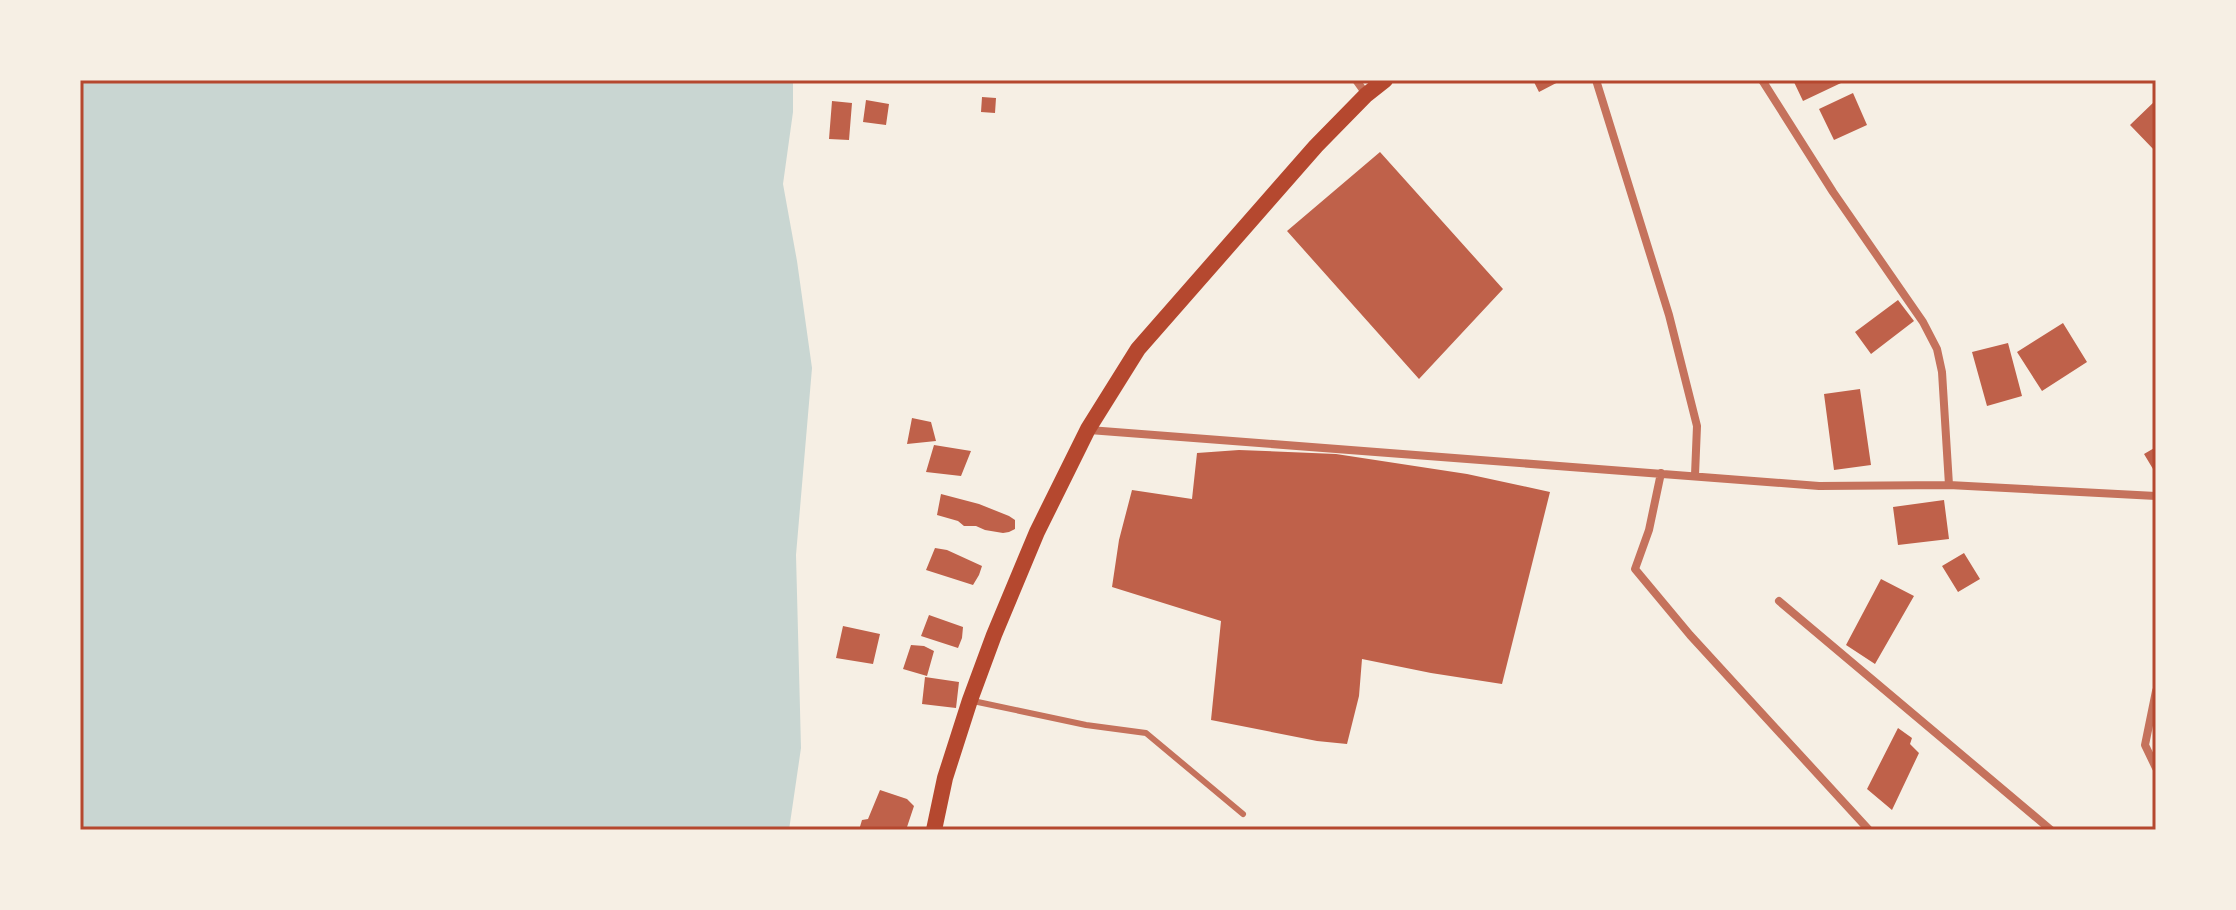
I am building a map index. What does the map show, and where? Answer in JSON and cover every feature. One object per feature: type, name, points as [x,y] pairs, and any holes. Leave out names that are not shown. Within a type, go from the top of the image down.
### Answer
[{"type":"main road","points":[[934,830],[945,778],[970,700],[1037,532],[1088,429],[1138,349],[1211,263],[1316,146],[1385,80]]},
{"type":"street","points":[[1356,80],[1366,95]]},
{"type":"street","points":[[1596,80],[1669,315],[1697,426],[1695,475]]},
{"type":"street","points":[[1762,80],[1833,192],[1923,322],[1937,349],[1942,372],[1949,485]]},
{"type":"street","points":[[1088,429],[1819,486],[1949,485],[2156,496]]},
{"type":"street","points":[[1661,473],[1649,530],[1635,569],[1701,647],[1869,830]]},
{"type":"street","points":[[1779,601],[2051,830]]},
{"type":"street","points":[[2156,691],[2145,745],[2156,768]]},
{"type":"lane","points":[[970,700],[1086,725],[1146,733],[1243,814]]},
{"type":"shaded area","points":[[80,80],[793,80],[793,112],[783,184],[812,368],[796,555],[801,748],[789,830],[80,830]]},
{"type":"building","points":[[1533,80],[1562,80],[1539,92]]},
{"type":"building","points":[[1793,80],[1839,80],[1841,83],[1803,101]]},
{"type":"building","points":[[1853,93],[1867,125],[1834,140],[1819,109]]},
{"type":"building","points":[[982,97],[996,98],[995,113],[981,112]]},
{"type":"building","points":[[866,100],[889,104],[886,125],[863,122]]},
{"type":"building","points":[[2156,100],[2156,152],[2130,125]]},
{"type":"building","points":[[832,101],[852,103],[849,140],[829,139]]},
{"type":"building","points":[[1380,152],[1503,289],[1419,379],[1287,231]]},
{"type":"building","points":[[1898,300],[1914,321],[1871,354],[1855,332]]},
{"type":"building","points":[[2063,323],[2087,362],[2042,391],[2017,352]]},
{"type":"building","points":[[2008,343],[2022,396],[1987,406],[1972,352]]},
{"type":"building","points":[[1860,389],[1871,465],[1834,470],[1824,394]]},
{"type":"building","points":[[912,418],[931,422],[936,441],[907,444]]},
{"type":"building","points":[[934,445],[971,451],[961,476],[926,472]]},
{"type":"building","points":[[2156,447],[2156,474],[2144,454]]},
{"type":"building","points":[[1239,450],[1336,454],[1467,474],[1550,492],[1502,684],[1362,659],[1359,696],[1347,744],[1211,720],[1221,621],[1112,587],[1119,540],[1132,490],[1192,499],[1197,453]]},
{"type":"building","points":[[941,494],[1009,516],[1015,520],[1015,529],[1003,533],[985,530],[964,526],[937,515]]},
{"type":"building","points":[[1944,500],[1949,539],[1898,545],[1893,507]]},
{"type":"building","points":[[935,548],[947,550],[982,566],[973,585],[926,570]]},
{"type":"building","points":[[1964,553],[1980,579],[1958,592],[1942,566]]},
{"type":"building","points":[[1881,579],[1914,596],[1875,664],[1846,645]]},
{"type":"building","points":[[929,615],[963,627],[958,648],[921,636]]},
{"type":"building","points":[[843,626],[880,634],[873,664],[836,658]]},
{"type":"building","points":[[911,645],[934,651],[927,676],[903,669]]},
{"type":"building","points":[[925,677],[959,682],[956,708],[922,704]]},
{"type":"building","points":[[1898,728],[1912,738],[1910,744],[1919,753],[1892,810],[1867,789]]},
{"type":"building","points":[[880,790],[907,799],[914,806],[906,830],[859,830],[862,820],[868,819]]}]
